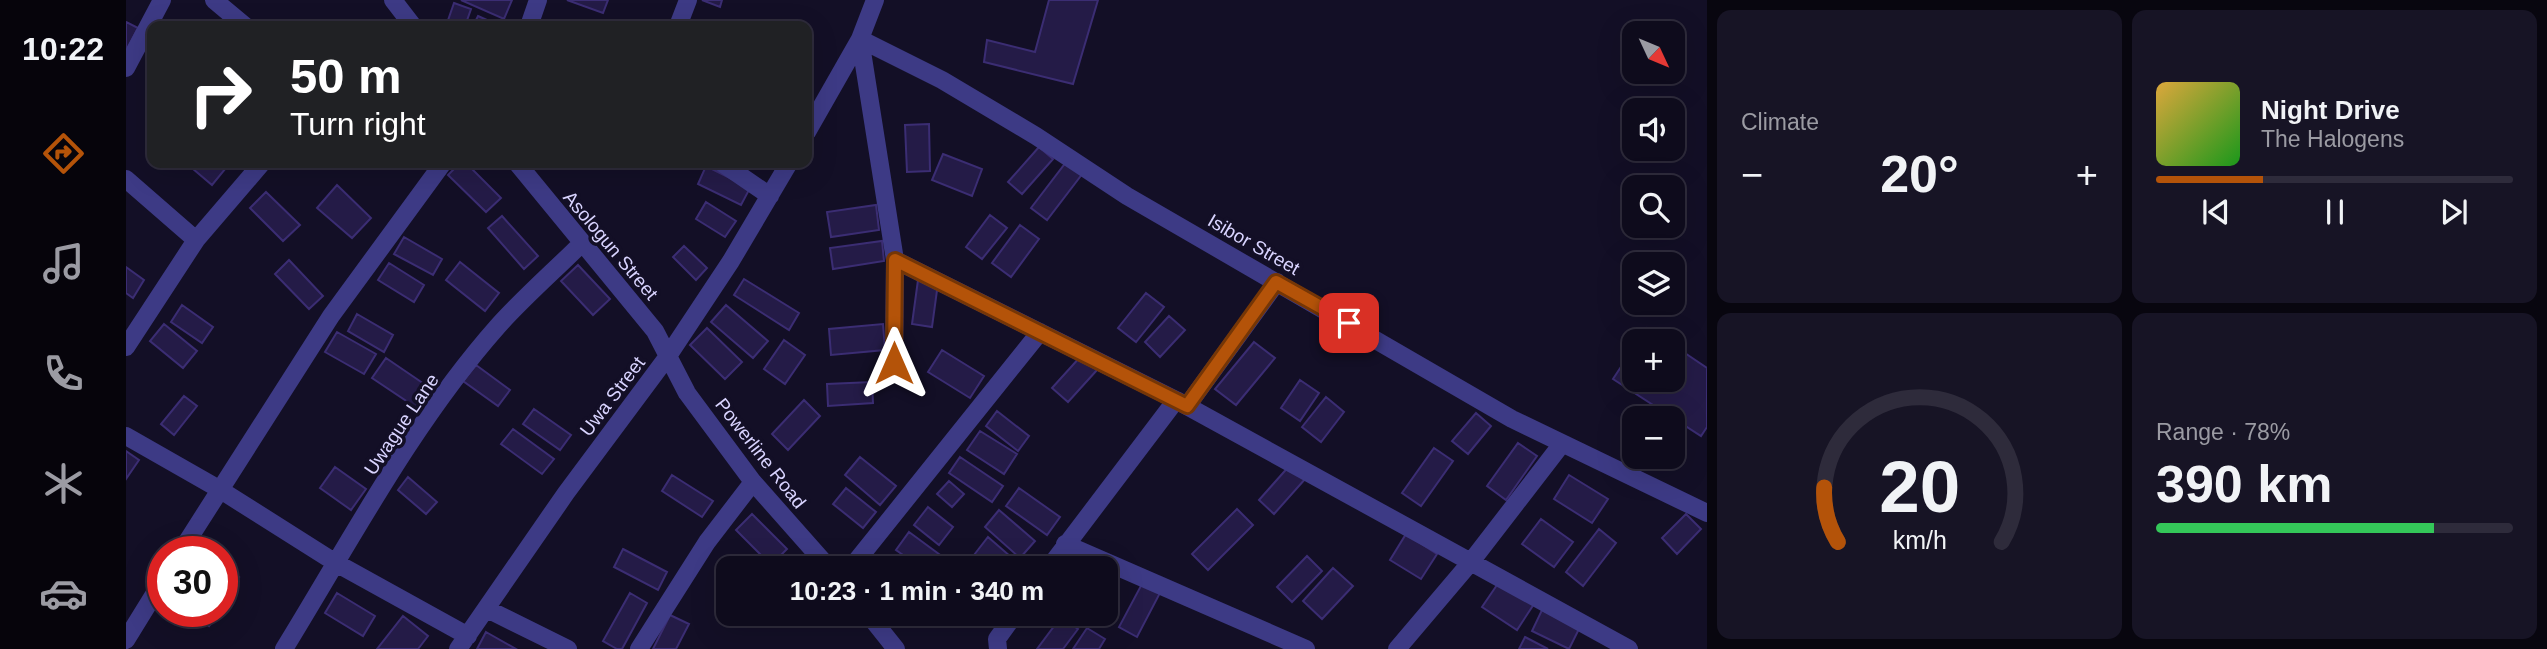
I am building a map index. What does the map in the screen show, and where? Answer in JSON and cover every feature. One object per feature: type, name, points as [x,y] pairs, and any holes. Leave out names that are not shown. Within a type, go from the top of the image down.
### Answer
[{"type":"street","points":[[151,21],[162,0]]},
{"type":"street","points":[[214,0],[239,21]]},
{"type":"street","points":[[531,21],[538,0]]},
{"type":"street","points":[[679,21],[688,0]]},
{"type":"street","points":[[812,123],[860,39],[875,0]]},
{"type":"street","points":[[126,68],[147,28]]},
{"type":"street","points":[[860,39],[895,260],[894,363]]},
{"type":"street","name":"Isibor Street","points":[[860,39],[942,80],[1036,136],[1127,196],[1561,445],[1642,479],[1707,513]]},
{"type":"street","points":[[126,347],[196,240],[258,168]]},
{"type":"street","points":[[190,536],[331,316],[439,168]]},
{"type":"street","name":"Asologun Street","points":[[521,168],[655,331],[668,356]]},
{"type":"street","points":[[729,168],[770,196]]},
{"type":"street","name":"Uwa Street","points":[[463,643],[566,493],[668,356],[786,168]]},
{"type":"street","points":[[126,179],[196,240]]},
{"type":"street","name":"Uwague Lane","points":[[284,649],[450,387],[498,326],[581,244]]},
{"type":"street","points":[[895,260],[1181,403],[1629,649]]},
{"type":"street","points":[[1057,556],[1276,282]]},
{"type":"street","points":[[860,556],[1040,332]]},
{"type":"street","name":"Powerline Road","points":[[668,356],[687,393],[753,482],[818,556]]},
{"type":"street","points":[[126,436],[219,489],[463,643]]},
{"type":"street","points":[[1397,649],[1470,563],[1561,445]]},
{"type":"street","points":[[639,649],[706,542],[753,482]]},
{"type":"street","points":[[1065,544],[1306,649]]},
{"type":"street","points":[[126,640],[147,606]]},
{"type":"street","points":[[487,609],[568,649]]},
{"type":"street","points":[[878,626],[896,649]]},
{"type":"street","points":[[998,649],[997,639],[1006,626]]},
{"type":"building","points":[[461,0],[512,0],[504,19]]},
{"type":"building","points":[[567,0],[608,0],[603,13]]},
{"type":"building","points":[[702,0],[722,0],[720,7]]},
{"type":"building","points":[[1049,0],[1098,0],[1073,84],[984,62],[987,40],[1035,52]]},
{"type":"building","points":[[454,3],[471,9],[467,21],[448,21]]},
{"type":"building","points":[[478,16],[489,21],[476,21]]},
{"type":"building","points":[[126,22],[138,28],[127,49],[126,49]]},
{"type":"building","points":[[929,124],[930,171],[907,172],[905,125]]},
{"type":"building","points":[[1039,147],[1053,159],[1022,194],[1008,182]]},
{"type":"building","points":[[943,154],[982,169],[972,196],[932,180]]},
{"type":"building","points":[[1067,161],[1083,173],[1047,220],[1031,208]]},
{"type":"building","points":[[192,168],[226,168],[212,185]]},
{"type":"building","points":[[455,168],[471,168],[501,198],[486,212],[448,175]]},
{"type":"building","points":[[705,168],[710,168],[750,188],[741,205],[698,184]]},
{"type":"building","points":[[337,185],[371,218],[352,238],[317,208]]},
{"type":"building","points":[[266,192],[300,225],[283,241],[250,208]]},
{"type":"building","points":[[706,202],[736,221],[725,237],[696,219]]},
{"type":"building","points":[[876,205],[879,230],[831,237],[827,212]]},
{"type":"building","points":[[990,215],[1007,228],[982,259],[966,247]]},
{"type":"building","points":[[502,216],[538,256],[524,269],[488,228]]},
{"type":"building","points":[[1020,225],[1039,239],[1011,277],[992,263]]},
{"type":"building","points":[[404,237],[442,259],[433,275],[394,254]]},
{"type":"building","points":[[882,241],[884,261],[833,269],[830,248]]},
{"type":"building","points":[[684,246],[707,268],[696,280],[673,257]]},
{"type":"building","points":[[289,260],[323,296],[309,309],[275,274]]},
{"type":"building","points":[[460,262],[499,293],[485,311],[446,280]]},
{"type":"building","points":[[389,263],[424,285],[414,302],[378,280]]},
{"type":"building","points":[[578,265],[610,299],[593,315],[561,281]]},
{"type":"building","points":[[126,267],[144,280],[133,298],[126,293]]},
{"type":"building","points":[[744,279],[799,313],[789,330],[734,295]]},
{"type":"building","points":[[918,280],[938,283],[932,327],[912,324]]},
{"type":"building","points":[[1146,293],[1164,307],[1136,342],[1118,328]]},
{"type":"building","points":[[182,305],[213,327],[202,343],[171,322]]},
{"type":"building","points":[[726,305],[768,341],[753,358],[711,322]]},
{"type":"building","points":[[357,314],[393,335],[384,352],[348,331]]},
{"type":"building","points":[[1169,316],[1185,330],[1160,357],[1145,342]]},
{"type":"building","points":[[164,324],[197,351],[183,368],[150,341]]},
{"type":"building","points":[[883,324],[885,350],[831,355],[829,329]]},
{"type":"building","points":[[707,328],[742,362],[725,379],[690,345]]},
{"type":"building","points":[[337,332],[376,354],[364,374],[325,352]]},
{"type":"building","points":[[784,340],[805,355],[785,384],[764,369]]},
{"type":"building","points":[[1254,342],[1275,358],[1236,405],[1215,389]]},
{"type":"building","points":[[942,350],[984,376],[970,398],[928,372]]},
{"type":"building","points":[[1685,353],[1707,368],[1707,427],[1701,436],[1685,426],[1685,406],[1655,406],[1633,392],[1685,392]]},
{"type":"building","points":[[1081,356],[1097,370],[1068,402],[1052,388]]},
{"type":"building","points":[[386,358],[430,388],[417,408],[372,378]]},
{"type":"building","points":[[476,365],[510,390],[498,406],[463,381]]},
{"type":"building","points":[[1622,365],[1622,385],[1613,379]]},
{"type":"building","points":[[1300,380],[1319,393],[1300,421],[1281,408]]},
{"type":"building","points":[[872,382],[873,403],[828,406],[827,384]]},
{"type":"building","points":[[184,396],[197,406],[174,435],[161,424]]},
{"type":"building","points":[[1326,397],[1344,412],[1321,442],[1302,427]]},
{"type":"building","points":[[804,400],[820,416],[788,450],[772,434]]},
{"type":"building","points":[[534,409],[571,435],[560,450],[523,424]]},
{"type":"building","points":[[997,411],[1029,436],[1018,451],[986,426]]},
{"type":"building","points":[[1476,413],[1491,426],[1468,454],[1452,441]]},
{"type":"building","points":[[513,429],[554,459],[542,474],[501,444]]},
{"type":"building","points":[[980,431],[1017,454],[1004,474],[967,450]]},
{"type":"building","points":[[1518,443],[1537,456],[1506,500],[1487,486]]},
{"type":"building","points":[[1434,448],[1453,461],[1421,506],[1402,493]]},
{"type":"building","points":[[126,451],[139,460],[126,479]]},
{"type":"building","points":[[860,457],[896,486],[880,505],[845,475]]},
{"type":"building","points":[[960,457],[1003,486],[992,502],[949,473]]},
{"type":"building","points":[[1291,464],[1306,478],[1274,514],[1259,500]]},
{"type":"building","points":[[335,467],[366,489],[351,510],[320,488]]},
{"type":"building","points":[[672,475],[713,501],[702,517],[662,491]]},
{"type":"building","points":[[1569,475],[1608,499],[1592,523],[1554,499]]},
{"type":"building","points":[[408,477],[437,502],[426,514],[398,490]]},
{"type":"building","points":[[949,481],[964,494],[952,507],[937,494]]},
{"type":"building","points":[[846,488],[876,512],[863,528],[833,504]]},
{"type":"building","points":[[1019,488],[1060,517],[1047,535],[1006,506]]},
{"type":"building","points":[[928,507],[953,527],[939,545],[914,525]]},
{"type":"building","points":[[1237,509],[1253,525],[1208,570],[1192,554]]},
{"type":"building","points":[[999,510],[1035,541],[1022,556],[1018,556],[985,527]]},
{"type":"building","points":[[752,514],[787,549],[780,556],[762,556],[736,530]]},
{"type":"building","points":[[1686,514],[1701,529],[1677,554],[1662,538]]},
{"type":"building","points":[[1541,519],[1573,542],[1554,567],[1522,544]]},
{"type":"building","points":[[1599,529],[1616,543],[1583,586],[1566,572]]},
{"type":"building","points":[[909,532],[942,556],[905,556],[896,550]]},
{"type":"building","points":[[1406,534],[1437,554],[1421,579],[1390,560]]},
{"type":"building","points":[[988,537],[1010,556],[975,556]]},
{"type":"building","points":[[623,549],[667,572],[658,590],[614,567]]},
{"type":"building","points":[[1307,556],[1322,571],[1292,602],[1277,587]]},
{"type":"building","points":[[1333,568],[1353,586],[1322,619],[1303,601]]},
{"type":"building","points":[[1143,582],[1161,591],[1137,637],[1119,627]]},
{"type":"building","points":[[1499,582],[1534,604],[1517,630],[1482,607]]},
{"type":"building","points":[[337,593],[375,616],[363,636],[325,613]]},
{"type":"building","points":[[630,593],[647,603],[622,649],[617,649],[603,641]]},
{"type":"building","points":[[1542,610],[1579,629],[1569,649],[1532,631]]},
{"type":"building","points":[[670,615],[689,624],[676,649],[653,649]]},
{"type":"building","points":[[403,616],[428,636],[418,649],[377,649]]},
{"type":"building","points":[[1054,626],[1074,626],[1078,629],[1063,649],[1037,649]]},
{"type":"building","points":[[1087,628],[1105,639],[1099,649],[1073,649]]},
{"type":"building","points":[[486,632],[516,649],[477,649]]},
{"type":"building","points":[[1525,637],[1548,649],[1519,649]]},
{"type":"route","points":[[894,363],[895,260],[1187,406],[1276,282],[1349,323]]}]
